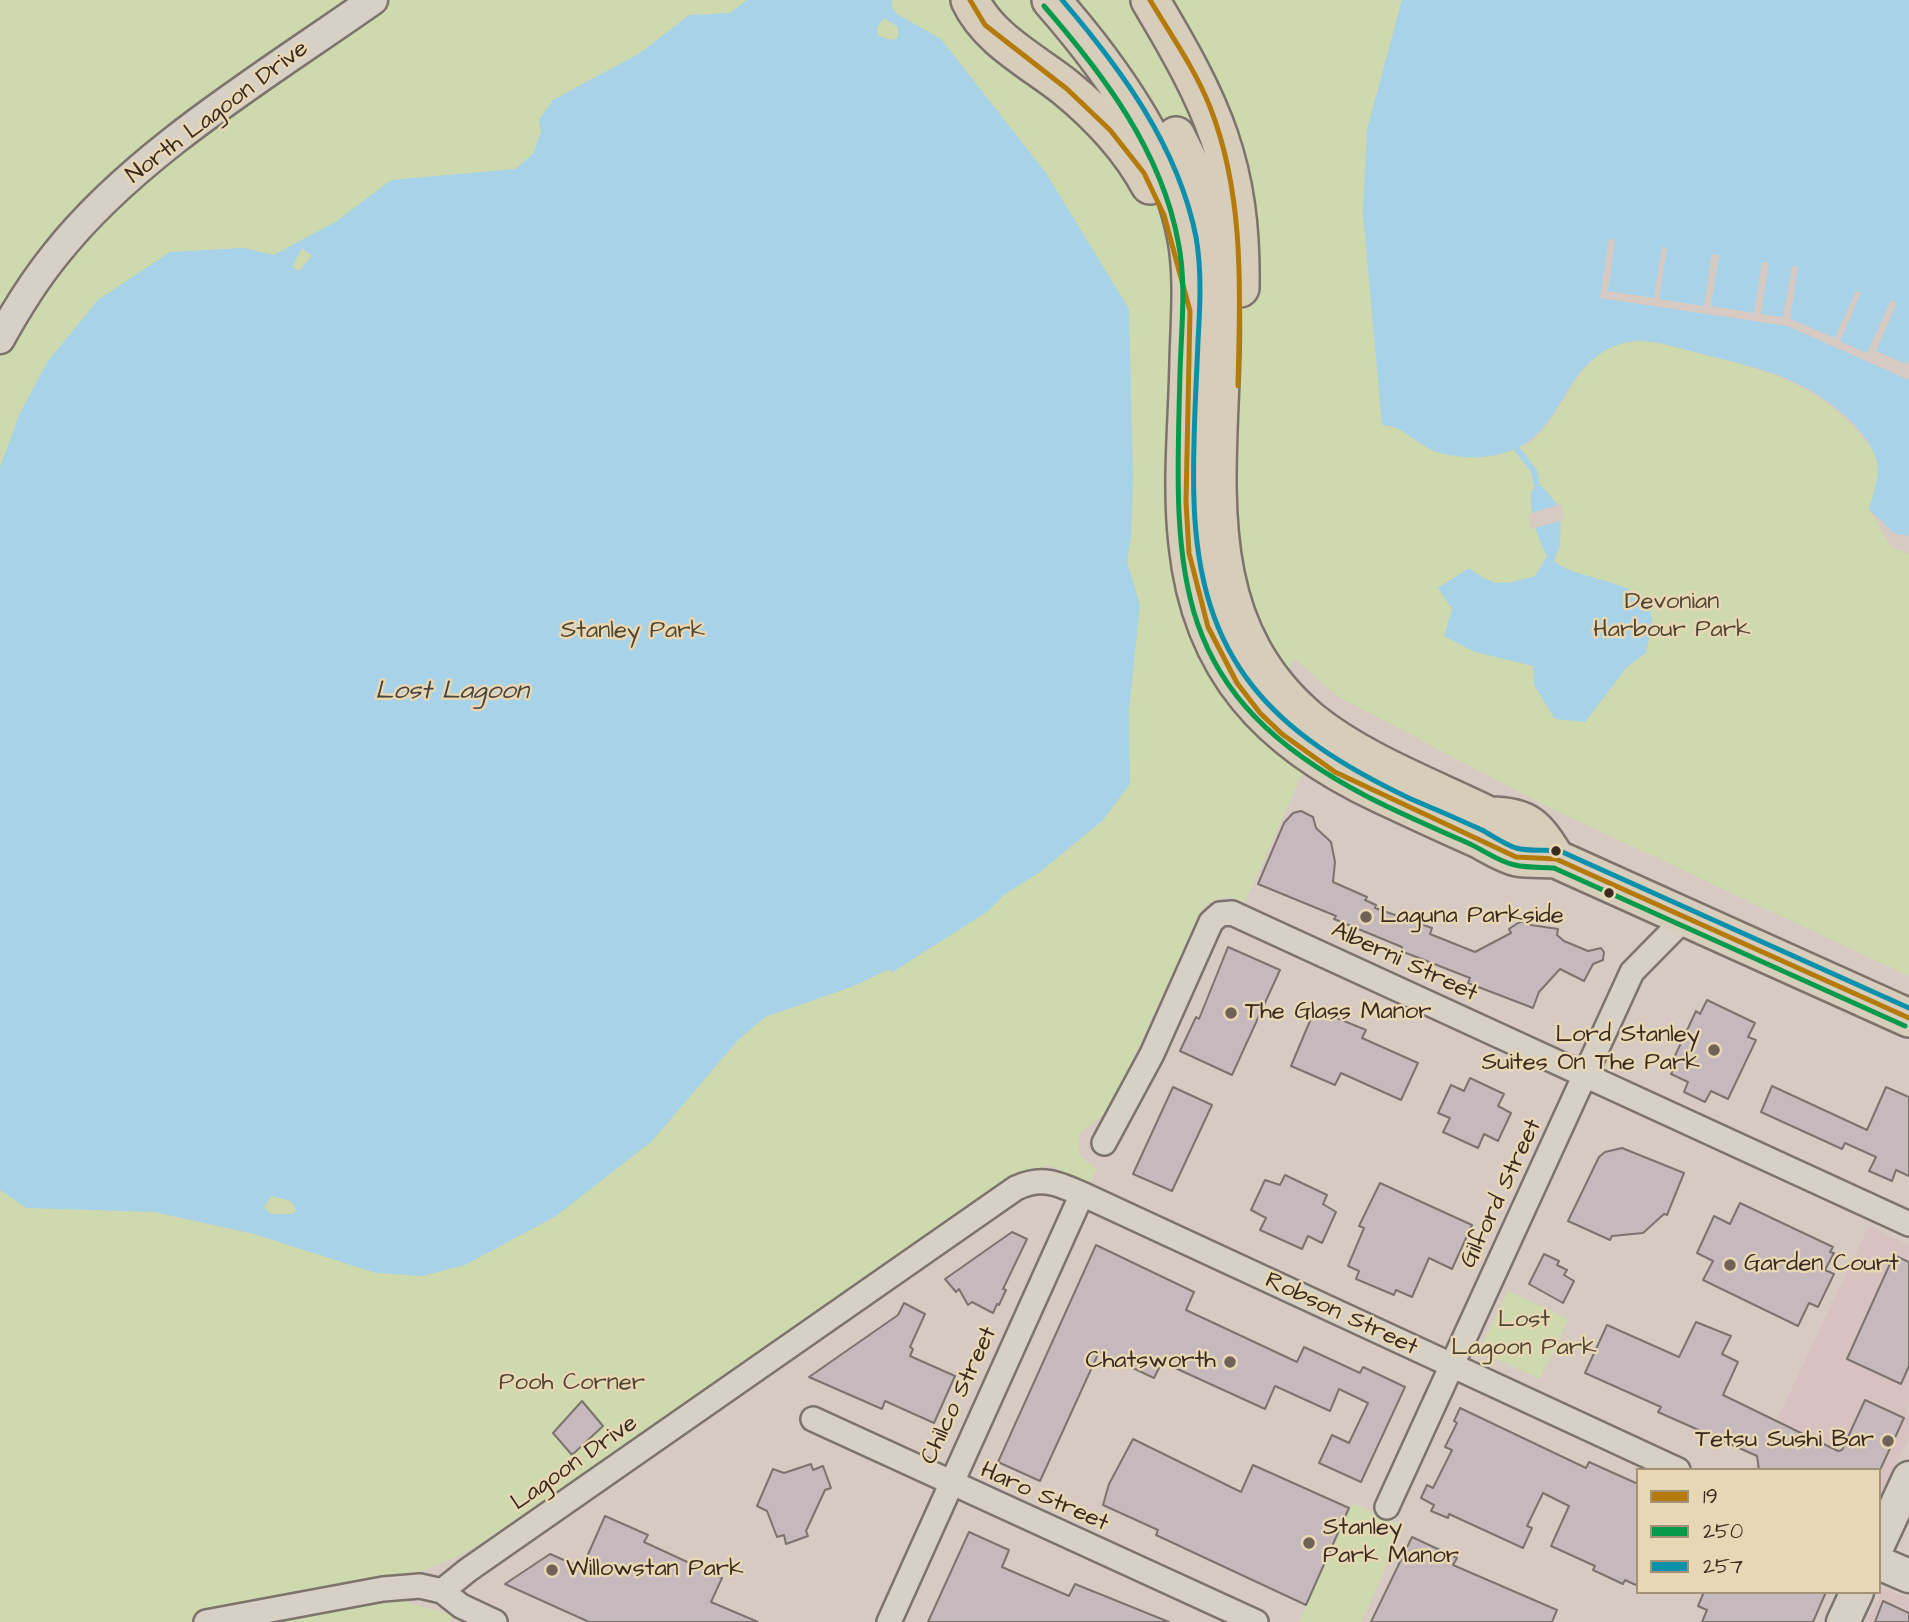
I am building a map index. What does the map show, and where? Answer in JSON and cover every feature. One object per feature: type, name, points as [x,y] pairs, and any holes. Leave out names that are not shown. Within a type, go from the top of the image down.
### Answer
[{"type":"highway","points":[[970,0],[985,25],[1081,100],[1134,159],[1164,215],[1190,311]]},
{"type":"highway","points":[[1051,0],[1110,76],[1167,176],[1187,237],[1190,311],[1187,541],[1204,615],[1230,672],[1328,733],[1489,816],[1512,816]]},
{"type":"highway","points":[[1084,0],[1122,48],[1170,125],[1198,183],[1212,232],[1220,296],[1217,528],[1232,568],[1252,649],[1284,707],[1346,777],[1516,857],[1556,859],[1909,1018]]},
{"type":"highway","points":[[1150,0],[1209,105],[1227,161],[1236,204],[1240,251],[1236,512],[1232,568]]},
{"type":"highway","points":[[1284,707],[1336,712],[1489,793],[1512,816],[1537,829],[1556,859]]},
{"type":"main road","points":[[1881,1539],[1909,1478]]},
{"type":"main road","points":[[1881,1564],[1909,1576]]},
{"type":"main road","points":[[1843,1622],[1856,1594]]},
{"type":"street","name":"North Lagoon Drive","points":[[0,339],[22,301],[55,254],[104,201],[161,151],[373,0]]},
{"type":"street","name":"Alberni Street","points":[[1104,1143],[1152,1054],[1211,922],[1220,914],[1236,914],[1909,1224]]},
{"type":"street","name":"Gilford Street","points":[[1387,1507],[1632,972],[1685,917]]},
{"type":"street","name":"Lagoon Drive","points":[[442,1591],[468,1570],[1017,1188],[1045,1180],[1082,1194]]},
{"type":"street","name":"Robson Street","points":[[1082,1194],[1674,1468]]},
{"type":"street","name":"Chilco Street","points":[[889,1622],[949,1483],[1082,1194]]},
{"type":"street","name":"Haro Street","points":[[813,1419],[1255,1622]]},
{"type":"street","points":[[206,1622],[383,1589],[420,1586],[442,1591],[461,1606],[495,1622]]},
{"type":"street","points":[[270,1622],[297,1606]]},
{"type":"shaded area","points":[[1869,1226],[1909,1245],[1909,1404],[1905,1411],[1909,1413],[1909,1435],[1881,1495],[1881,1468],[1754,1468]]},
{"type":"shaded area","points":[[1884,1590],[1909,1598],[1909,1622],[1865,1622]]},
{"type":"green space","name":"Stanley Park","points":[[0,0],[1402,0],[1367,130],[1363,212],[1382,425],[1399,428],[1431,450],[1528,444],[1541,433],[1590,363],[1603,352],[1620,344],[1640,341],[1669,345],[1780,377],[1817,396],[1851,424],[1872,449],[1878,464],[1869,510],[1909,550],[1909,976],[1544,805],[1337,696],[1294,658],[1260,737],[1303,772],[1245,902],[1222,898],[1212,901],[1202,909],[1110,1109],[1078,1135],[1080,1156],[1097,1169],[1089,1183],[1049,1165],[1024,1172],[486,1540],[459,1556],[391,1583],[409,1603],[452,1615],[449,1622],[0,1622]]},
{"type":"green space","name":"Lost Lagoon Park","points":[[1508,1291],[1569,1319],[1540,1379],[1479,1351]]},
{"type":"green space","points":[[1353,1503],[1404,1527],[1361,1622],[1299,1622]]},
{"type":"water","name":"Lost Lagoon","points":[[747,0],[892,0],[892,8],[897,14],[941,39],[1046,173],[1129,309],[1133,478],[1131,537],[1127,561],[1140,605],[1129,710],[1130,784],[1103,820],[1040,872],[1005,894],[987,912],[891,973],[889,969],[854,986],[765,1017],[738,1040],[652,1141],[556,1216],[465,1265],[422,1276],[376,1273],[254,1234],[155,1212],[27,1208],[0,1190],[0,467],[19,415],[48,361],[98,300],[170,252],[243,248],[274,255],[337,221],[391,180],[515,169],[533,154],[541,132],[539,120],[553,100],[640,53],[689,15],[730,13]],"holes":[[[884,18],[898,27],[898,38],[891,40],[878,36],[877,28]],[[302,248],[312,256],[299,271],[292,267]],[[271,1196],[291,1201],[296,1210],[293,1214],[270,1214],[264,1207]]]},
{"type":"water","points":[[1402,0],[1909,0],[1909,550],[1869,510],[1877,477],[1876,458],[1865,437],[1837,408],[1780,376],[1669,345],[1631,341],[1612,347],[1593,359],[1579,374],[1546,424],[1533,438],[1514,449],[1490,456],[1467,457],[1435,451],[1406,433],[1382,425],[1363,212],[1367,130]]},
{"type":"water","points":[[1537,486],[1543,487],[1561,509],[1560,545],[1554,561],[1565,568],[1612,583],[1640,596],[1649,606],[1652,620],[1646,653],[1627,667],[1585,722],[1555,719],[1534,685],[1533,666],[1475,652],[1444,636],[1452,609],[1438,588],[1469,568],[1486,579],[1500,583],[1535,576],[1547,556],[1533,517],[1531,491]]},
{"type":"pier","points":[[1609,239],[1615,240],[1608,291],[1654,298],[1662,247],[1667,248],[1659,299],[1704,306],[1712,254],[1719,255],[1711,306],[1754,313],[1762,262],[1769,263],[1761,314],[1783,317],[1792,266],[1798,267],[1790,319],[1835,338],[1856,291],[1861,293],[1840,341],[1867,353],[1891,300],[1897,303],[1876,351],[1906,364],[1909,359],[1909,380],[1787,326],[1600,298]]},
{"type":"pier","points":[[1562,504],[1564,520],[1531,529],[1528,514]]},
{"type":"pier","points":[[1869,509],[1894,533],[1909,536],[1909,554],[1892,548]]},
{"type":"building","name":"Laguna Parkside","points":[[1301,811],[1313,817],[1316,828],[1331,842],[1335,862],[1333,882],[1367,897],[1365,900],[1376,905],[1375,908],[1432,928],[1430,934],[1475,952],[1511,933],[1509,929],[1518,923],[1528,920],[1531,925],[1558,929],[1557,935],[1564,941],[1588,951],[1601,948],[1604,952],[1603,960],[1593,964],[1584,981],[1560,969],[1539,992],[1533,1008],[1468,983],[1470,978],[1401,951],[1402,947],[1334,919],[1336,916],[1258,884],[1284,823],[1293,813]]},
{"type":"building","name":"The Glass Manor","points":[[1228,947],[1280,970],[1232,1075],[1180,1051],[1196,1017],[1199,1019]]},
{"type":"building","name":"Lord Stanley Suites On The Park","points":[[1707,1000],[1755,1023],[1748,1037],[1756,1040],[1728,1099],[1711,1091],[1705,1102],[1684,1092],[1688,1082],[1671,1074],[1677,1062],[1673,1060],[1696,1011],[1700,1014]]},
{"type":"building","points":[[1315,1009],[1366,1030],[1362,1038],[1418,1063],[1401,1100],[1341,1073],[1335,1085],[1291,1066]]},
{"type":"building","points":[[1470,1078],[1504,1094],[1498,1106],[1511,1113],[1498,1141],[1484,1134],[1478,1148],[1443,1132],[1450,1118],[1438,1113],[1451,1085],[1464,1091]]},
{"type":"building","points":[[1772,1086],[1867,1130],[1886,1087],[1909,1097],[1909,1176],[1896,1170],[1892,1181],[1869,1171],[1876,1157],[1845,1143],[1842,1149],[1761,1112]]},
{"type":"building","points":[[1173,1087],[1212,1105],[1172,1191],[1133,1174]]},
{"type":"building","points":[[1622,1148],[1684,1173],[1667,1215],[1664,1214],[1643,1233],[1612,1236],[1610,1240],[1568,1221],[1599,1157],[1605,1152]]},
{"type":"building","points":[[1285,1175],[1327,1195],[1323,1204],[1336,1212],[1322,1243],[1308,1236],[1302,1249],[1260,1230],[1266,1218],[1251,1210],[1265,1180],[1280,1185]]},
{"type":"building","points":[[1380,1183],[1472,1225],[1452,1269],[1429,1258],[1412,1297],[1396,1290],[1394,1295],[1356,1279],[1359,1271],[1348,1266],[1364,1228],[1359,1226]]},
{"type":"building","name":"Garden Court","points":[[1740,1203],[1833,1247],[1830,1252],[1834,1253],[1825,1270],[1834,1274],[1818,1307],[1809,1303],[1798,1326],[1703,1280],[1713,1261],[1697,1253],[1714,1216],[1730,1224]]},
{"type":"building","points":[[1012,1232],[1027,1239],[1003,1289],[1006,1290],[999,1305],[997,1304],[993,1313],[972,1302],[968,1305],[959,1289],[956,1292],[945,1279]]},
{"type":"building","points":[[1096,1245],[1194,1292],[1186,1310],[1297,1362],[1304,1347],[1360,1373],[1363,1367],[1405,1387],[1361,1482],[1319,1463],[1332,1435],[1349,1443],[1368,1403],[1339,1389],[1330,1411],[1275,1386],[1265,1409],[1162,1362],[1154,1378],[1099,1352],[1040,1481],[998,1462]]},
{"type":"building","points":[[1544,1254],[1559,1261],[1557,1265],[1567,1270],[1564,1275],[1574,1281],[1563,1303],[1529,1284]]},
{"type":"building","points":[[1894,1255],[1909,1262],[1909,1366],[1901,1384],[1847,1359]]},
{"type":"building","points":[[904,1303],[925,1314],[910,1347],[913,1349],[910,1356],[955,1376],[934,1423],[885,1401],[882,1409],[809,1377],[898,1315]]},
{"type":"building","points":[[1696,1322],[1731,1336],[1722,1354],[1738,1362],[1723,1395],[1838,1451],[1842,1450],[1865,1400],[1904,1418],[1881,1468],[1759,1468],[1757,1456],[1658,1412],[1661,1407],[1585,1373],[1607,1325],[1679,1357]]},
{"type":"building","points":[[582,1401],[603,1426],[572,1455],[553,1433]]},
{"type":"building","points":[[1460,1408],[1586,1468],[1589,1462],[1636,1483],[1636,1585],[1625,1580],[1623,1584],[1593,1570],[1595,1566],[1551,1546],[1569,1506],[1543,1493],[1527,1526],[1532,1528],[1523,1548],[1449,1514],[1448,1518],[1431,1511],[1434,1505],[1421,1498],[1427,1485],[1433,1488],[1452,1450],[1445,1447],[1457,1423],[1454,1421]]},
{"type":"building","points":[[1133,1439],[1241,1492],[1253,1465],[1349,1508],[1306,1605],[1156,1535],[1158,1530],[1103,1505],[1109,1484]]},
{"type":"building","points":[[811,1464],[813,1470],[823,1466],[831,1488],[825,1490],[806,1531],[808,1536],[786,1544],[784,1535],[777,1537],[767,1511],[757,1506],[773,1469],[784,1473]]},
{"type":"building","points":[[605,1516],[648,1535],[644,1542],[722,1578],[711,1602],[758,1622],[589,1622],[505,1584],[550,1554],[582,1568]]},
{"type":"building","points":[[969,1532],[1009,1550],[1002,1567],[1069,1596],[1075,1584],[1169,1622],[928,1622]]},
{"type":"building","points":[[1412,1537],[1457,1558],[1453,1565],[1557,1610],[1552,1622],[1371,1622]]},
{"type":"building","points":[[1703,1594],[1825,1594],[1813,1622],[1702,1622],[1707,1610],[1698,1606]]},
{"type":"building","points":[[1883,1601],[1909,1613],[1909,1622],[1875,1622]]},
{"type":"waterway","points":[[1517,449],[1534,471],[1537,486]]},
{"type":"transit line","name":"19","points":[[970,0],[985,25],[1067,89],[1110,130],[1144,173],[1164,215],[1190,311],[1186,502],[1189,553],[1208,627],[1237,683],[1260,713],[1282,734],[1335,772],[1516,857],[1556,859],[1909,1018]]},
{"type":"transit line","name":"257","points":[[1062,0],[1126,81],[1144,110],[1176,171],[1187,204],[1196,237],[1200,276],[1194,421],[1194,501],[1199,557],[1210,606],[1228,649],[1252,686],[1283,718],[1319,747],[1362,774],[1411,799],[1516,848],[1560,851],[1909,1008]]},
{"type":"transit line","name":"19","points":[[1150,0],[1204,93],[1221,141],[1229,175],[1238,245],[1238,386]]},
{"type":"transit line","name":"250","points":[[1044,6],[1108,86],[1127,115],[1158,175],[1170,208],[1182,274],[1178,446],[1179,510],[1184,569],[1197,622],[1219,671],[1254,716],[1303,757],[1368,797],[1393,809],[1503,861],[1525,867],[1554,868],[1905,1026]]},
{"type":"place","name":"Laguna Parkside","points":[[1366,917]]},
{"type":"place","name":"The Glass Manor","points":[[1231,1013]]},
{"type":"place","name":"Lord Stanley Suites On The Park","points":[[1714,1050]]},
{"type":"place","name":"Garden Court","points":[[1730,1265]]},
{"type":"place","name":"Chatsworth","points":[[1230,1362]]},
{"type":"place","name":"Tetsu Sushi Bar","points":[[1888,1441]]},
{"type":"place","name":"Stanley Park Manor","points":[[1309,1543]]},
{"type":"place","name":"Willowstan Park","points":[[552,1570]]},
{"type":"park label","name":"Devonian Harbour Park","points":[[1672,617]]},
{"type":"park label","name":"Pooh Corner","points":[[572,1384]]}]
